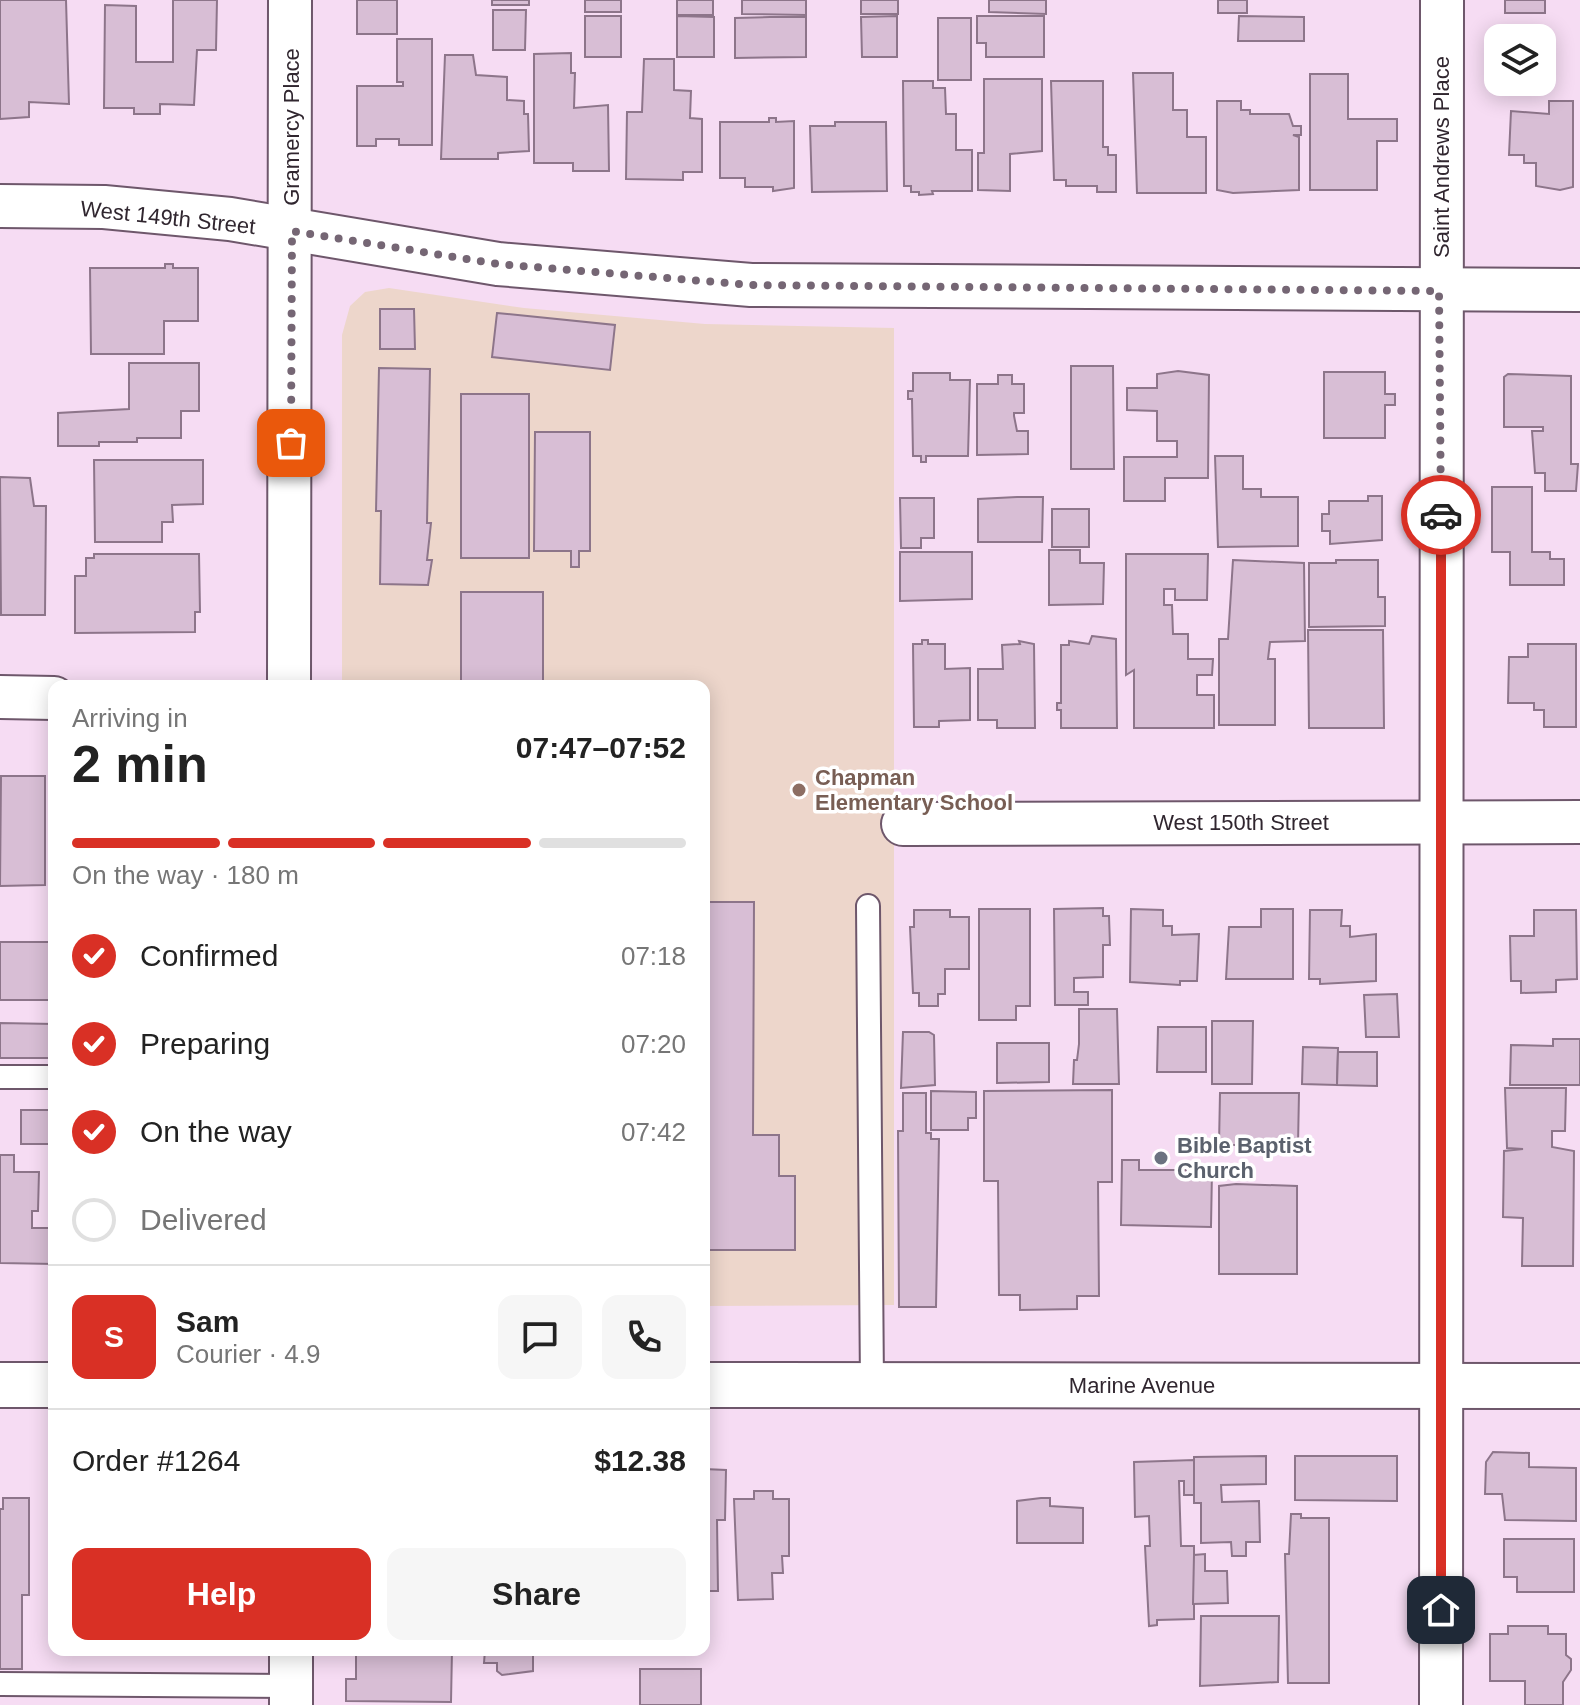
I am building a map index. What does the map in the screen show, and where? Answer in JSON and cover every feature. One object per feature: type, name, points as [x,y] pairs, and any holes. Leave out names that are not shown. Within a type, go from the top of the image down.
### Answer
[{"type":"main road","points":[[0,1385],[48,1385]]},
{"type":"main road","name":"Marine Avenue","points":[[710,1385],[1580,1386]]},
{"type":"street","name":"Gramercy Place","points":[[289,680],[290,0]]},
{"type":"street","name":"Saint Andrews Place","points":[[1441,1705],[1443,822],[1439,291],[1442,0]]},
{"type":"street","name":"West 149th Street","points":[[0,206],[104,207],[230,219],[498,264],[751,285],[1580,290]]},
{"type":"street","points":[[0,697],[48,698]]},
{"type":"street","name":"West 150th Street","points":[[903,824],[1580,822]]},
{"type":"lane","points":[[868,906],[872,1385]]},
{"type":"lane","points":[[0,1077],[48,1077]]},
{"type":"lane","points":[[0,1684],[291,1680]]},
{"type":"shaded area","name":"Chapman Elementary School","points":[[389,288],[524,308],[705,324],[894,328],[894,1305],[710,1306],[710,680],[342,680],[342,335],[350,306],[365,292]]},
{"type":"building","points":[[0,0],[66,0],[69,104],[29,102],[29,117],[0,119]]},
{"type":"building","points":[[173,0],[217,0],[216,50],[197,50],[194,105],[160,104],[160,114],[134,114],[134,108],[104,108],[105,5],[136,6],[136,62],[173,62]]},
{"type":"building","points":[[357,0],[397,0],[397,34],[357,34]]},
{"type":"building","points":[[492,0],[529,0],[529,5],[492,5]]},
{"type":"building","points":[[585,0],[621,0],[621,12],[585,12]]},
{"type":"building","points":[[677,0],[713,0],[713,15],[677,15]]},
{"type":"building","points":[[742,0],[806,0],[806,15],[742,14]]},
{"type":"building","points":[[861,0],[898,0],[898,14],[861,14]]},
{"type":"building","points":[[989,0],[1046,0],[1046,14],[989,12]]},
{"type":"building","points":[[1218,0],[1247,0],[1247,13],[1218,13]]},
{"type":"building","points":[[1505,0],[1545,0],[1545,13],[1505,13]]},
{"type":"building","points":[[493,10],[526,10],[525,50],[493,50]]},
{"type":"building","points":[[585,16],[621,16],[621,57],[585,57]]},
{"type":"building","points":[[677,16],[714,17],[714,57],[677,57]]},
{"type":"building","points":[[897,16],[897,57],[862,57],[861,17]]},
{"type":"building","points":[[977,16],[1044,16],[1044,57],[986,57],[986,43],[977,43]]},
{"type":"building","points":[[1239,16],[1304,17],[1304,41],[1238,41]]},
{"type":"building","points":[[806,17],[806,57],[735,58],[735,18]]},
{"type":"building","points":[[938,18],[971,18],[971,80],[938,80]]},
{"type":"building","points":[[397,39],[432,39],[432,145],[399,145],[399,139],[376,139],[376,146],[357,146],[357,86],[403,86],[403,82],[397,82]]},
{"type":"building","points":[[571,53],[571,73],[575,73],[574,108],[608,105],[609,171],[573,171],[573,163],[534,163],[534,54]]},
{"type":"building","points":[[445,55],[473,55],[476,75],[507,77],[507,100],[524,101],[524,114],[528,114],[529,151],[498,153],[498,159],[441,159]]},
{"type":"building","points":[[644,59],[674,59],[674,90],[691,91],[690,118],[702,119],[702,172],[683,172],[683,180],[626,179],[627,112],[642,112]]},
{"type":"building","points":[[1133,73],[1173,73],[1173,110],[1187,110],[1187,137],[1206,137],[1206,193],[1137,193]]},
{"type":"building","points":[[1310,74],[1348,74],[1348,119],[1397,119],[1397,141],[1377,141],[1377,190],[1310,190]]},
{"type":"building","points":[[984,79],[1042,79],[1042,151],[1010,154],[1010,191],[978,190],[978,153],[984,153]]},
{"type":"building","points":[[903,81],[933,81],[933,88],[945,88],[946,114],[956,114],[956,150],[972,150],[972,191],[932,191],[933,194],[919,195],[919,192],[911,192],[911,186],[904,186]]},
{"type":"building","points":[[1051,81],[1103,81],[1103,147],[1108,147],[1108,155],[1116,155],[1116,192],[1097,192],[1097,186],[1066,186],[1066,180],[1054,180]]},
{"type":"building","points":[[1217,101],[1241,101],[1241,110],[1250,110],[1250,114],[1289,114],[1293,126],[1301,126],[1301,135],[1293,135],[1299,137],[1299,190],[1233,193],[1217,190]]},
{"type":"building","points":[[1549,101],[1573,101],[1573,187],[1560,190],[1536,186],[1536,163],[1524,163],[1524,155],[1509,155],[1511,111],[1549,114]]},
{"type":"building","points":[[769,118],[776,118],[776,122],[794,121],[794,188],[773,191],[773,187],[745,187],[745,178],[720,178],[720,122],[769,122]]},
{"type":"building","points":[[835,122],[886,122],[887,191],[812,192],[810,126],[835,126]]},
{"type":"building","points":[[165,264],[173,264],[173,268],[198,268],[198,321],[164,321],[164,354],[91,354],[90,268],[165,268]]},
{"type":"building","points":[[380,309],[414,309],[415,349],[380,349]]},
{"type":"building","points":[[497,313],[615,325],[610,370],[492,357]]},
{"type":"building","points":[[129,363],[199,363],[199,411],[181,411],[181,438],[137,438],[137,442],[99,442],[99,446],[58,446],[58,413],[129,409]]},
{"type":"building","points":[[1071,366],[1113,366],[1114,469],[1071,469]]},
{"type":"building","points":[[379,368],[430,369],[427,523],[431,523],[427,560],[432,560],[428,585],[380,584],[381,511],[376,511]]},
{"type":"building","points":[[1178,371],[1209,375],[1208,478],[1165,478],[1165,501],[1124,501],[1124,457],[1177,457],[1177,441],[1157,441],[1157,411],[1127,410],[1127,388],[1157,388],[1157,374]]},
{"type":"building","points":[[1324,372],[1385,372],[1385,394],[1395,394],[1395,405],[1385,405],[1385,438],[1324,438]]},
{"type":"building","points":[[913,373],[950,373],[950,380],[970,380],[968,456],[926,456],[926,462],[921,462],[921,456],[913,456],[912,399],[908,399],[908,391],[913,391]]},
{"type":"building","points":[[1508,374],[1571,376],[1571,464],[1578,464],[1576,491],[1545,491],[1545,473],[1535,473],[1532,431],[1543,431],[1543,427],[1504,427],[1504,377]]},
{"type":"building","points":[[998,375],[1012,375],[1012,384],[1024,384],[1024,413],[1014,413],[1014,416],[1017,431],[1028,431],[1028,454],[977,455],[977,384],[998,384]]},
{"type":"building","points":[[461,394],[529,394],[529,558],[461,558]]},
{"type":"building","points":[[535,432],[590,432],[590,551],[579,551],[579,567],[571,567],[571,551],[534,551]]},
{"type":"building","points":[[1215,456],[1243,456],[1243,489],[1261,489],[1261,497],[1298,497],[1298,546],[1218,547]]},
{"type":"building","points":[[94,460],[203,460],[203,504],[172,505],[173,522],[162,522],[162,542],[95,542]]},
{"type":"building","points":[[0,477],[30,478],[34,506],[46,506],[45,615],[1,615]]},
{"type":"building","points":[[1492,487],[1532,487],[1532,552],[1550,552],[1550,559],[1564,559],[1564,585],[1510,585],[1510,552],[1492,552]]},
{"type":"building","points":[[1368,496],[1382,496],[1382,540],[1330,544],[1330,531],[1322,531],[1322,514],[1329,514],[1329,501],[1368,501]]},
{"type":"building","points":[[1043,497],[1042,542],[978,542],[978,499]]},
{"type":"building","points":[[900,498],[934,498],[934,538],[921,538],[921,548],[901,548]]},
{"type":"building","points":[[1052,509],[1089,509],[1089,547],[1052,547]]},
{"type":"building","points":[[1049,550],[1080,550],[1080,563],[1104,563],[1103,604],[1049,605]]},
{"type":"building","points":[[900,552],[972,552],[972,599],[900,601]]},
{"type":"building","points":[[94,554],[199,554],[200,612],[195,612],[195,632],[75,633],[75,576],[86,576],[86,558],[94,558]]},
{"type":"building","points":[[1126,554],[1208,554],[1207,600],[1175,600],[1175,589],[1164,589],[1164,605],[1172,605],[1173,634],[1188,634],[1188,659],[1213,659],[1212,675],[1197,675],[1197,695],[1214,695],[1214,728],[1134,728],[1134,670],[1126,675]]},
{"type":"building","points":[[1233,560],[1304,563],[1305,641],[1270,642],[1268,659],[1275,659],[1275,725],[1219,725],[1219,639],[1228,639]]},
{"type":"building","points":[[1336,560],[1378,560],[1378,597],[1385,597],[1385,626],[1309,627],[1309,563],[1336,563]]},
{"type":"building","points":[[461,592],[543,592],[543,680],[461,680]]},
{"type":"building","points":[[1308,630],[1383,630],[1384,728],[1309,728]]},
{"type":"building","points":[[1092,636],[1116,639],[1117,728],[1061,728],[1061,710],[1057,710],[1057,703],[1061,703],[1061,645],[1069,645],[1069,641],[1089,644]]},
{"type":"building","points":[[922,640],[928,640],[928,644],[945,644],[945,669],[970,668],[970,720],[939,721],[939,727],[914,727],[913,644],[922,644]]},
{"type":"building","points":[[1019,641],[1034,644],[1035,728],[997,728],[997,720],[978,720],[978,669],[1003,669],[1002,645],[1020,644]]},
{"type":"building","points":[[1528,644],[1576,644],[1576,727],[1544,727],[1544,710],[1534,710],[1534,703],[1508,703],[1509,657],[1528,657]]},
{"type":"building","points":[[1,776],[45,776],[45,885],[0,886]]},
{"type":"building","points":[[710,902],[754,902],[753,1135],[779,1135],[779,1176],[795,1176],[795,1250],[710,1250]]},
{"type":"building","points":[[1103,908],[1103,916],[1109,916],[1110,945],[1103,945],[1103,977],[1074,978],[1074,992],[1088,992],[1088,1005],[1055,1005],[1054,909]]},
{"type":"building","points":[[979,909],[1030,909],[1030,1006],[1016,1006],[1016,1020],[979,1020]]},
{"type":"building","points":[[1131,909],[1163,910],[1163,926],[1172,926],[1172,935],[1199,934],[1197,981],[1180,981],[1180,985],[1130,982]]},
{"type":"building","points":[[1261,909],[1293,909],[1293,979],[1226,979],[1229,927],[1261,927]]},
{"type":"building","points":[[914,910],[950,910],[950,917],[969,917],[969,969],[945,969],[945,994],[938,994],[938,1006],[919,1006],[919,993],[913,993],[910,927],[914,927]]},
{"type":"building","points":[[1310,910],[1342,910],[1341,926],[1350,926],[1350,937],[1376,934],[1376,981],[1320,984],[1320,979],[1309,979]]},
{"type":"building","points":[[1534,910],[1576,910],[1577,979],[1556,980],[1556,992],[1521,993],[1521,981],[1511,981],[1510,936],[1534,936]]},
{"type":"building","points":[[0,942],[48,942],[48,1000],[0,1000]]},
{"type":"building","points":[[1397,994],[1399,1037],[1366,1037],[1364,995]]},
{"type":"building","points":[[1079,1009],[1117,1009],[1119,1084],[1073,1084],[1074,1060],[1077,1060],[1079,1044]]},
{"type":"building","points":[[1212,1021],[1253,1021],[1252,1084],[1212,1084]]},
{"type":"building","points":[[0,1023],[48,1024],[48,1058],[0,1058]]},
{"type":"building","points":[[1158,1027],[1206,1027],[1206,1072],[1157,1072]]},
{"type":"building","points":[[903,1032],[929,1032],[934,1035],[935,1085],[901,1088]]},
{"type":"building","points":[[1553,1039],[1580,1039],[1580,1085],[1510,1085],[1511,1045],[1553,1046]]},
{"type":"building","points":[[997,1043],[1049,1043],[1049,1082],[997,1083]]},
{"type":"building","points":[[1303,1047],[1338,1048],[1337,1085],[1302,1084]]},
{"type":"building","points":[[1338,1052],[1377,1052],[1377,1086],[1337,1085]]},
{"type":"building","points":[[1505,1088],[1566,1088],[1565,1131],[1552,1131],[1552,1147],[1574,1151],[1573,1266],[1522,1266],[1523,1218],[1503,1217],[1504,1151],[1523,1149],[1507,1148]]},
{"type":"building","points":[[1112,1090],[1112,1182],[1098,1182],[1099,1296],[1077,1296],[1077,1309],[1020,1310],[1020,1295],[999,1295],[998,1181],[984,1181],[984,1091]]},
{"type":"building","points":[[931,1091],[976,1092],[976,1118],[968,1118],[968,1130],[931,1130]]},
{"type":"building","points":[[903,1093],[926,1093],[926,1133],[931,1133],[931,1139],[939,1139],[936,1307],[899,1307],[898,1131],[903,1131]]},
{"type":"building","points":[[1220,1093],[1299,1093],[1298,1145],[1219,1145]]},
{"type":"building","points":[[21,1110],[48,1110],[48,1144],[21,1144]]},
{"type":"building","points":[[0,1155],[14,1155],[14,1172],[39,1172],[38,1211],[32,1211],[32,1228],[48,1228],[48,1264],[0,1263]]},
{"type":"building","points":[[1122,1160],[1139,1160],[1139,1170],[1212,1170],[1211,1227],[1121,1225]]},
{"type":"building","points":[[1219,1186],[1297,1186],[1297,1274],[1219,1274]]},
{"type":"building","points":[[1493,1452],[1529,1453],[1529,1467],[1576,1468],[1576,1521],[1505,1520],[1502,1494],[1485,1494],[1486,1462]]},
{"type":"building","points":[[1266,1456],[1266,1484],[1221,1485],[1222,1502],[1259,1501],[1260,1542],[1246,1542],[1246,1556],[1232,1556],[1231,1542],[1201,1543],[1201,1503],[1194,1503],[1194,1457]]},
{"type":"building","points":[[1295,1456],[1397,1456],[1397,1501],[1295,1500]]},
{"type":"building","points":[[1194,1460],[1194,1495],[1184,1495],[1184,1481],[1179,1481],[1181,1546],[1194,1546],[1194,1619],[1157,1620],[1157,1625],[1149,1626],[1145,1546],[1150,1546],[1149,1516],[1135,1517],[1134,1462]]},
{"type":"building","points":[[710,1469],[726,1470],[725,1520],[717,1520],[718,1591],[710,1591]]},
{"type":"building","points":[[754,1491],[773,1491],[773,1499],[789,1499],[789,1556],[782,1556],[783,1573],[772,1573],[773,1599],[738,1600],[734,1499],[754,1499]]},
{"type":"building","points":[[3,1498],[29,1498],[29,1595],[22,1595],[22,1669],[0,1669],[0,1509],[3,1509]]},
{"type":"building","points":[[1050,1498],[1050,1506],[1083,1508],[1083,1543],[1017,1543],[1017,1501]]},
{"type":"building","points":[[1291,1514],[1301,1514],[1301,1518],[1329,1518],[1329,1683],[1288,1683],[1285,1554],[1289,1554]]},
{"type":"building","points":[[1504,1539],[1574,1539],[1574,1592],[1517,1592],[1517,1577],[1504,1577]]},
{"type":"building","points":[[1205,1554],[1205,1571],[1227,1571],[1228,1603],[1193,1604],[1194,1555]]},
{"type":"building","points":[[1201,1616],[1279,1616],[1278,1682],[1200,1686]]},
{"type":"building","points":[[1508,1626],[1548,1626],[1548,1634],[1566,1634],[1566,1655],[1571,1659],[1571,1670],[1563,1682],[1563,1705],[1525,1705],[1525,1681],[1490,1681],[1490,1634],[1508,1634]]},
{"type":"building","points":[[356,1656],[452,1656],[451,1702],[346,1701],[346,1679],[356,1679]]},
{"type":"building","points":[[485,1656],[533,1656],[533,1671],[502,1675],[497,1671],[497,1663],[484,1663]]},
{"type":"building","points":[[640,1669],[701,1669],[701,1705],[640,1705]]},
{"type":"way so far","points":[[291,443],[292,231],[498,264],[751,285],[1439,291],[1441,515]]},
{"type":"place","name":"Chapman Elementary School","points":[[799,790]]},
{"type":"place","name":"Bible Baptist Church","points":[[1161,1158]]},
{"type":"route","points":[[1441,515],[1441,1610]]}]
